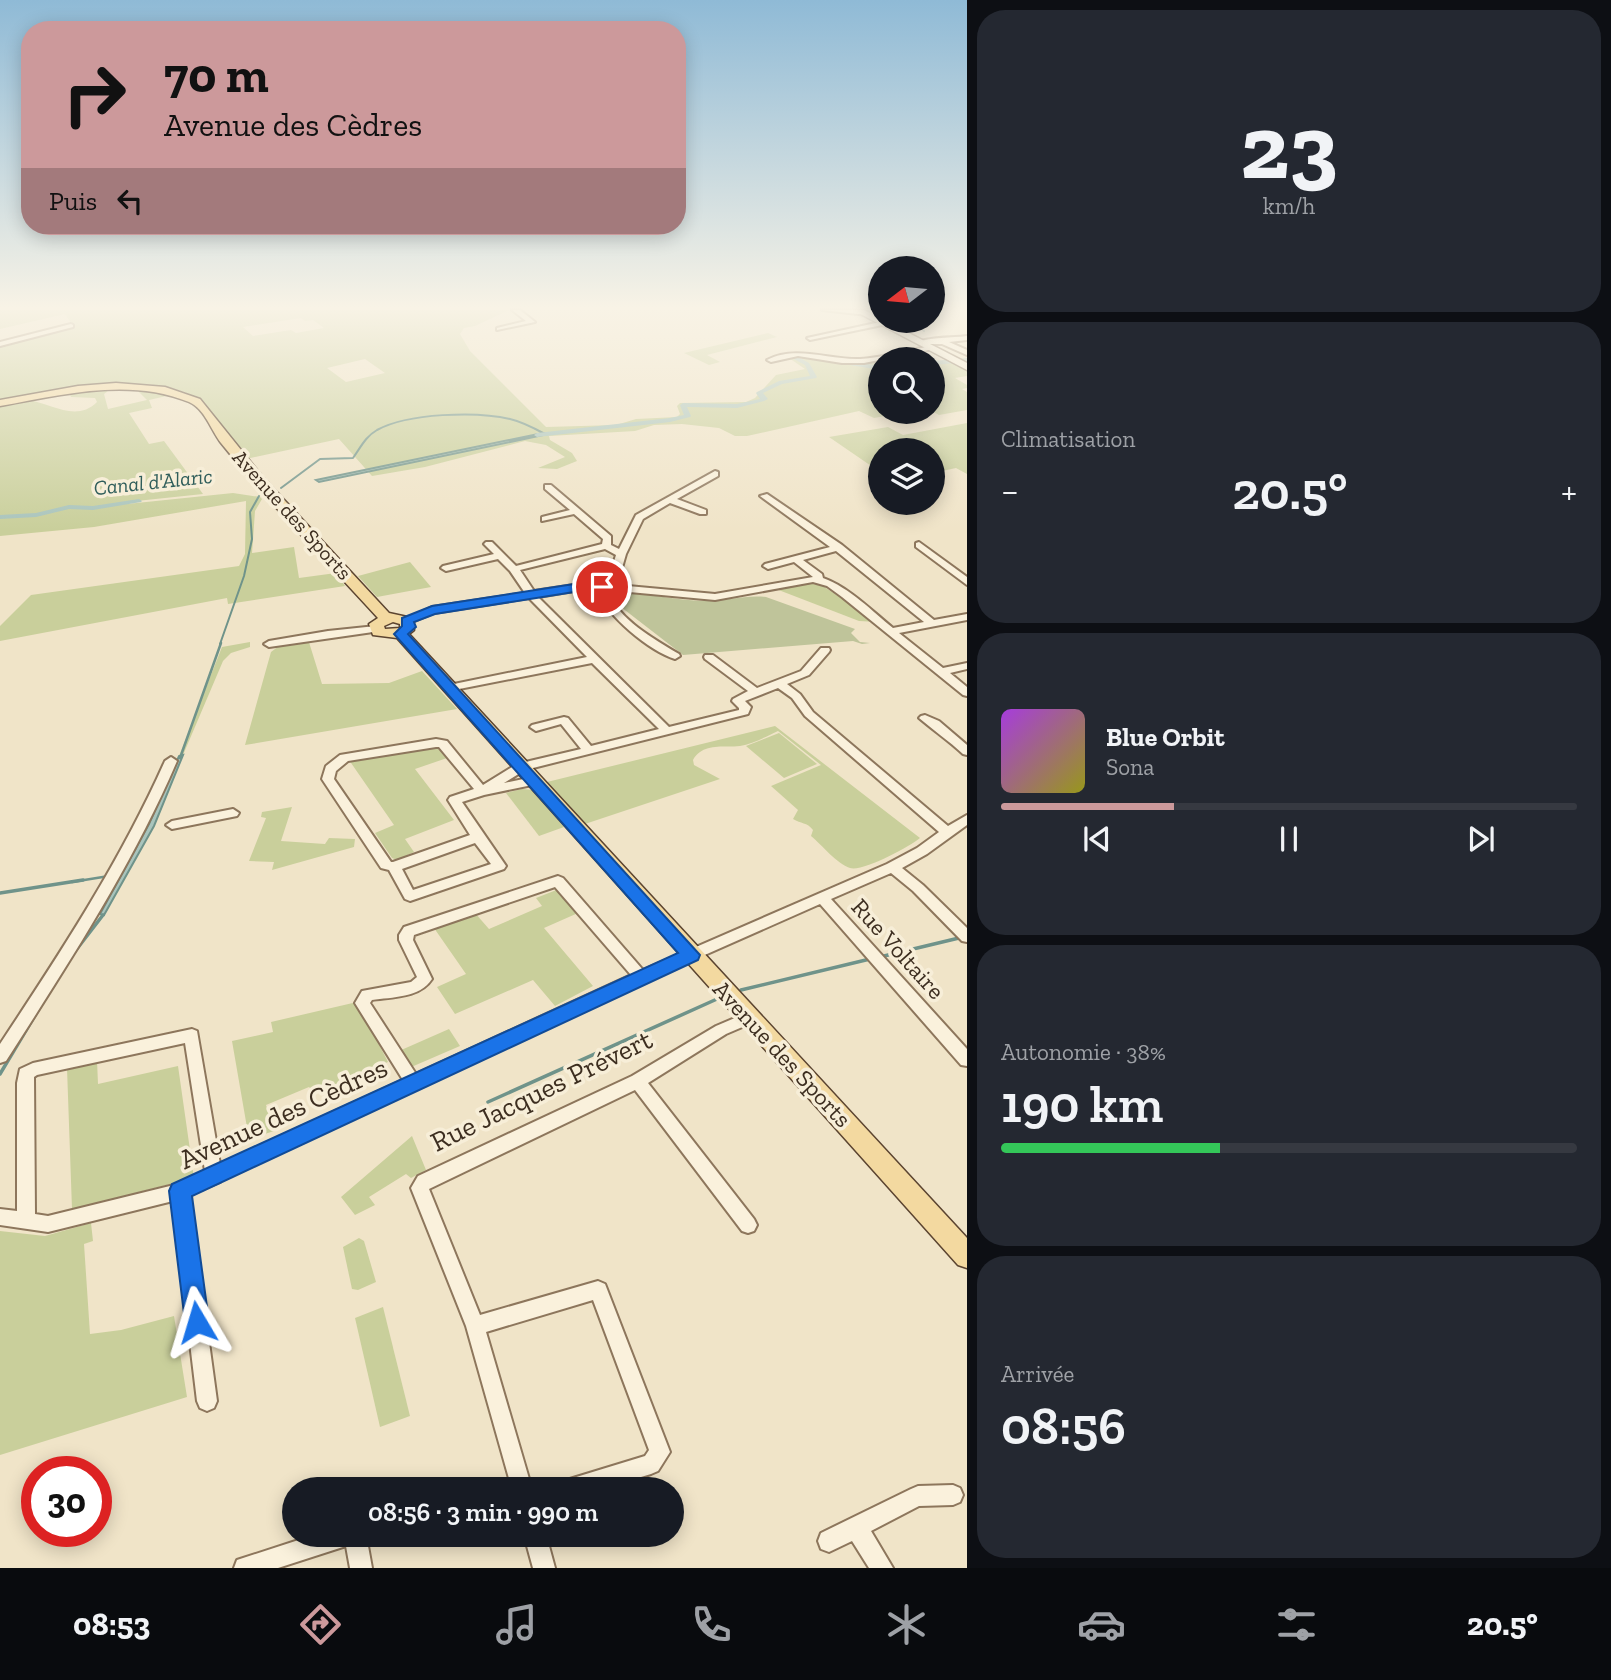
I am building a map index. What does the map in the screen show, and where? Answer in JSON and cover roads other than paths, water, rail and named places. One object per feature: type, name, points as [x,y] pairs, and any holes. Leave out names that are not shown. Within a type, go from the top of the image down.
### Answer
[{"type":"main road","name":"Avenue des Sports","points":[[0,403],[99,387],[133,386],[176,393],[196,401],[204,408],[224,439],[381,623]]},
{"type":"main road","points":[[381,623],[395,617],[404,627]]},
{"type":"main road","name":"Avenue des Sports","points":[[404,627],[449,688],[967,1256]]},
{"type":"street","points":[[675,656],[613,610],[603,597],[639,517],[715,474]]},
{"type":"street","points":[[548,487],[621,554]]},
{"type":"street","points":[[764,496],[839,547],[933,624]]},
{"type":"street","points":[[670,500],[703,512]]},
{"type":"street","points":[[545,519],[576,511]]},
{"type":"street","points":[[514,569],[629,537]]},
{"type":"street","points":[[489,544],[514,569],[531,595],[667,732]]},
{"type":"street","points":[[919,544],[967,582]]},
{"type":"street","points":[[768,566],[839,547]]},
{"type":"street","points":[[446,568],[501,555]]},
{"type":"street","points":[[796,559],[819,581],[892,631],[967,693]]},
{"type":"street","points":[[404,627],[432,610],[574,588],[606,587],[707,597],[819,581]]},
{"type":"street","points":[[892,631],[967,618]]},
{"type":"street","points":[[269,644],[381,623]]},
{"type":"street","points":[[394,867],[410,895],[499,866],[454,800],[588,750],[744,712],[745,707],[738,702],[739,699],[805,673],[825,650]]},
{"type":"street","points":[[709,657],[756,692]]},
{"type":"street","points":[[449,688],[594,659]]},
{"type":"street","points":[[942,672],[967,666]]},
{"type":"street","points":[[779,683],[796,696],[809,714],[948,833]]},
{"type":"street","points":[[925,718],[935,723],[967,751]]},
{"type":"street","points":[[536,727],[565,720],[588,750]]},
{"type":"street","points":[[478,837],[394,867],[386,865],[328,779],[330,769],[344,758],[436,743],[443,744],[482,791]]},
{"type":"street","points":[[0,1057],[111,882],[142,827],[172,761]]},
{"type":"street","points":[[482,791],[527,774]]},
{"type":"street","points":[[172,825],[233,813]]},
{"type":"street","name":"Avenue des Cèdres","points":[[0,1217],[48,1224],[180,1191],[641,977],[892,866],[967,819]]},
{"type":"street","points":[[892,866],[967,937]]},
{"type":"street","points":[[413,1082],[362,1003],[368,995],[415,987],[425,979],[406,940],[405,935],[409,931],[558,881],[641,977]]},
{"type":"street","name":"Rue Voltaire","points":[[822,899],[967,1060]]},
{"type":"street","name":"Rue Jacques Prévert","points":[[519,1477],[475,1326],[420,1188],[424,1181],[638,1081],[721,1030],[750,1018]]},
{"type":"street","points":[[26,1222],[25,1083],[26,1074],[33,1069],[192,1035],[214,1177]]},
{"type":"street","points":[[638,1081],[748,1225]]},
{"type":"street","points":[[180,1191],[207,1401]]},
{"type":"street","points":[[475,1326],[598,1290],[660,1452],[651,1464],[607,1477]]},
{"type":"street","points":[[829,1541],[918,1496],[953,1495]]},
{"type":"street","points":[[856,1528],[882,1568]]},
{"type":"street","points":[[245,1568],[309,1547]]},
{"type":"street","points":[[357,1547],[361,1568]]},
{"type":"street","points":[[538,1547],[544,1568]]},
{"type":"water","points":[[548,434],[319,482],[316,480]]},
{"type":"water","points":[[183,755],[154,826],[104,915],[100,914],[149,824],[179,756]]},
{"type":"waterway","name":"Canal d'Alaric","points":[[537,435],[688,416],[683,405],[737,406],[765,399],[759,393],[779,383]]},
{"type":"waterway","points":[[281,488],[320,459],[353,458],[377,430],[406,420],[462,414],[496,416],[533,427],[545,434]]},
{"type":"waterway","points":[[220,644],[244,576],[252,539],[250,512],[259,496]]},
{"type":"waterway","name":"Canal d'Alaric","points":[[0,517],[36,515],[69,507],[93,508],[139,501]]},
{"type":"waterway","points":[[180,758],[221,643]]},
{"type":"waterway","points":[[72,882],[109,876]]},
{"type":"waterway","points":[[0,893],[83,880]]},
{"type":"waterway","points":[[73,954],[103,915]]},
{"type":"waterway","points":[[884,956],[959,938]]},
{"type":"waterway","points":[[741,990],[870,959]]},
{"type":"waterway","points":[[488,1102],[717,999]]},
{"type":"waterway","points":[[0,1074],[40,1007]]}]
